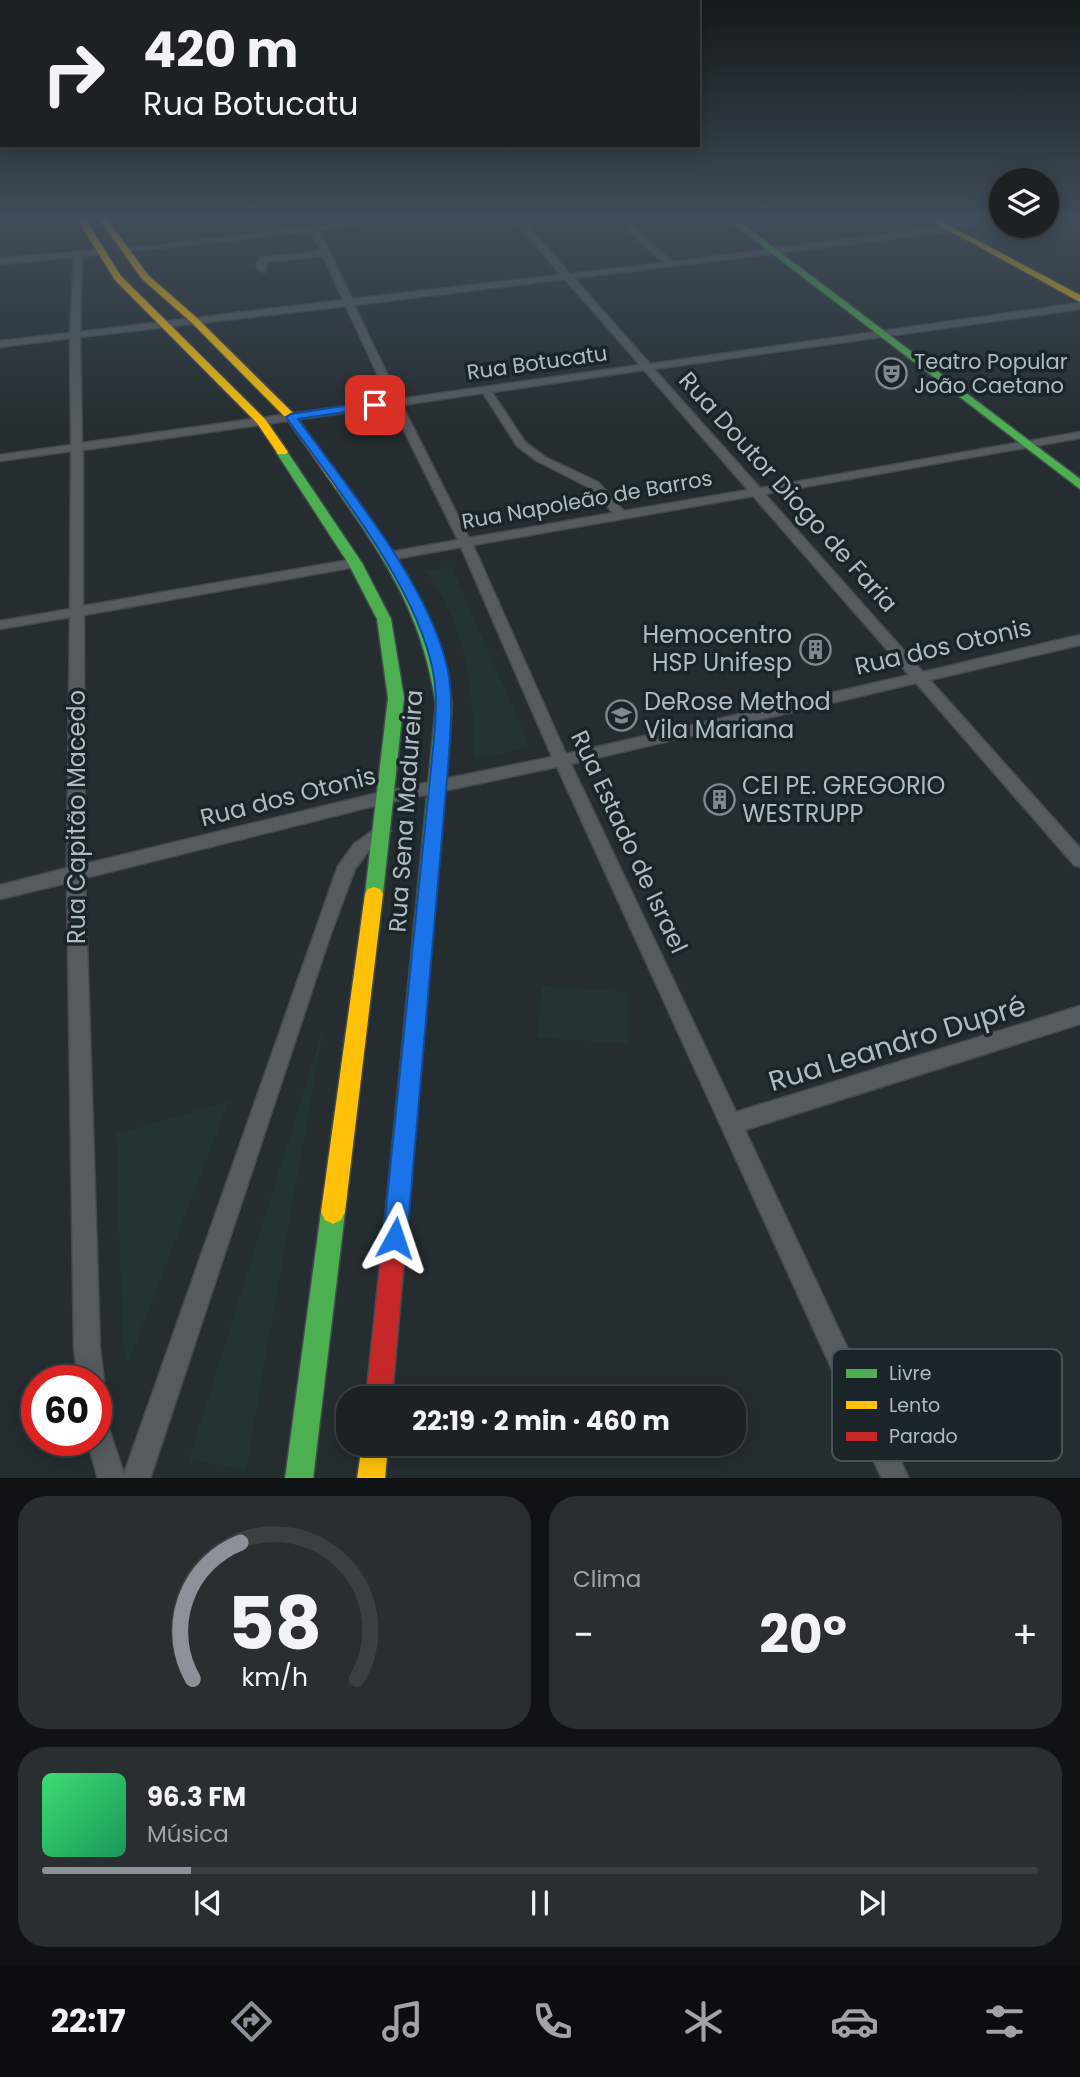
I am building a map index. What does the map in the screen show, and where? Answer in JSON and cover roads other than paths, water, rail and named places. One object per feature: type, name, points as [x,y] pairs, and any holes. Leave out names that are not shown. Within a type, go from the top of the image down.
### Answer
[{"type":"main road","name":"Rua Sena Madureira","points":[[129,288],[261,421],[355,564],[384,619],[393,671],[396,698],[386,797],[299,1478]]},
{"type":"main road","name":"Rua Sena Madureira","points":[[158,288],[291,417],[390,556],[428,632],[440,671],[444,705],[438,787],[380,1386]]},
{"type":"main road","points":[[820,288],[1080,485]]},
{"type":"main road","points":[[1060,288],[1080,299]]},
{"type":"main road","points":[[371,1478],[374,1456]]},
{"type":"street","name":"Rua Capitão Macedo","points":[[77,288],[76,874],[89,1365]]},
{"type":"street","name":"Rua Estado de Israel","points":[[342,288],[395,402],[465,542],[561,760],[836,1349]]},
{"type":"street","points":[[0,344],[466,288]]},
{"type":"street","name":"Rua Doutor Diogo de Faria","points":[[576,288],[922,677],[1080,860]]},
{"type":"street","name":"Rua Botucatu","points":[[0,458],[1080,306]]},
{"type":"street","points":[[485,389],[521,444],[541,459],[594,485],[621,515]]},
{"type":"street","name":"Rua Napoleão de Barros","points":[[390,556],[1080,435]]},
{"type":"street","points":[[0,625],[355,564]]},
{"type":"street","name":"Rua dos Otonis","points":[[0,892],[386,797],[561,760],[1080,640]]},
{"type":"street","name":"Rua Sena Madureira","points":[[136,1478],[347,866],[360,849],[382,831]]},
{"type":"street","name":"Rua Leandro Dupré","points":[[731,1124],[1080,1015]]},
{"type":"street","points":[[105,1456],[112,1478]]},
{"type":"street","name":"Rua Estado de Israel","points":[[888,1461],[896,1478]]},
{"type":"place","name":"Teatro Popular João Caetano","points":[[891,374]]},
{"type":"place","name":"Hemocentro HSP Unifesp","points":[[815,649]]},
{"type":"place","name":"DeRose Method Vila Mariana","points":[[621,716]]},
{"type":"place","name":"CEI PE. GREGORIO WESTRUPP","points":[[719,800]]}]
